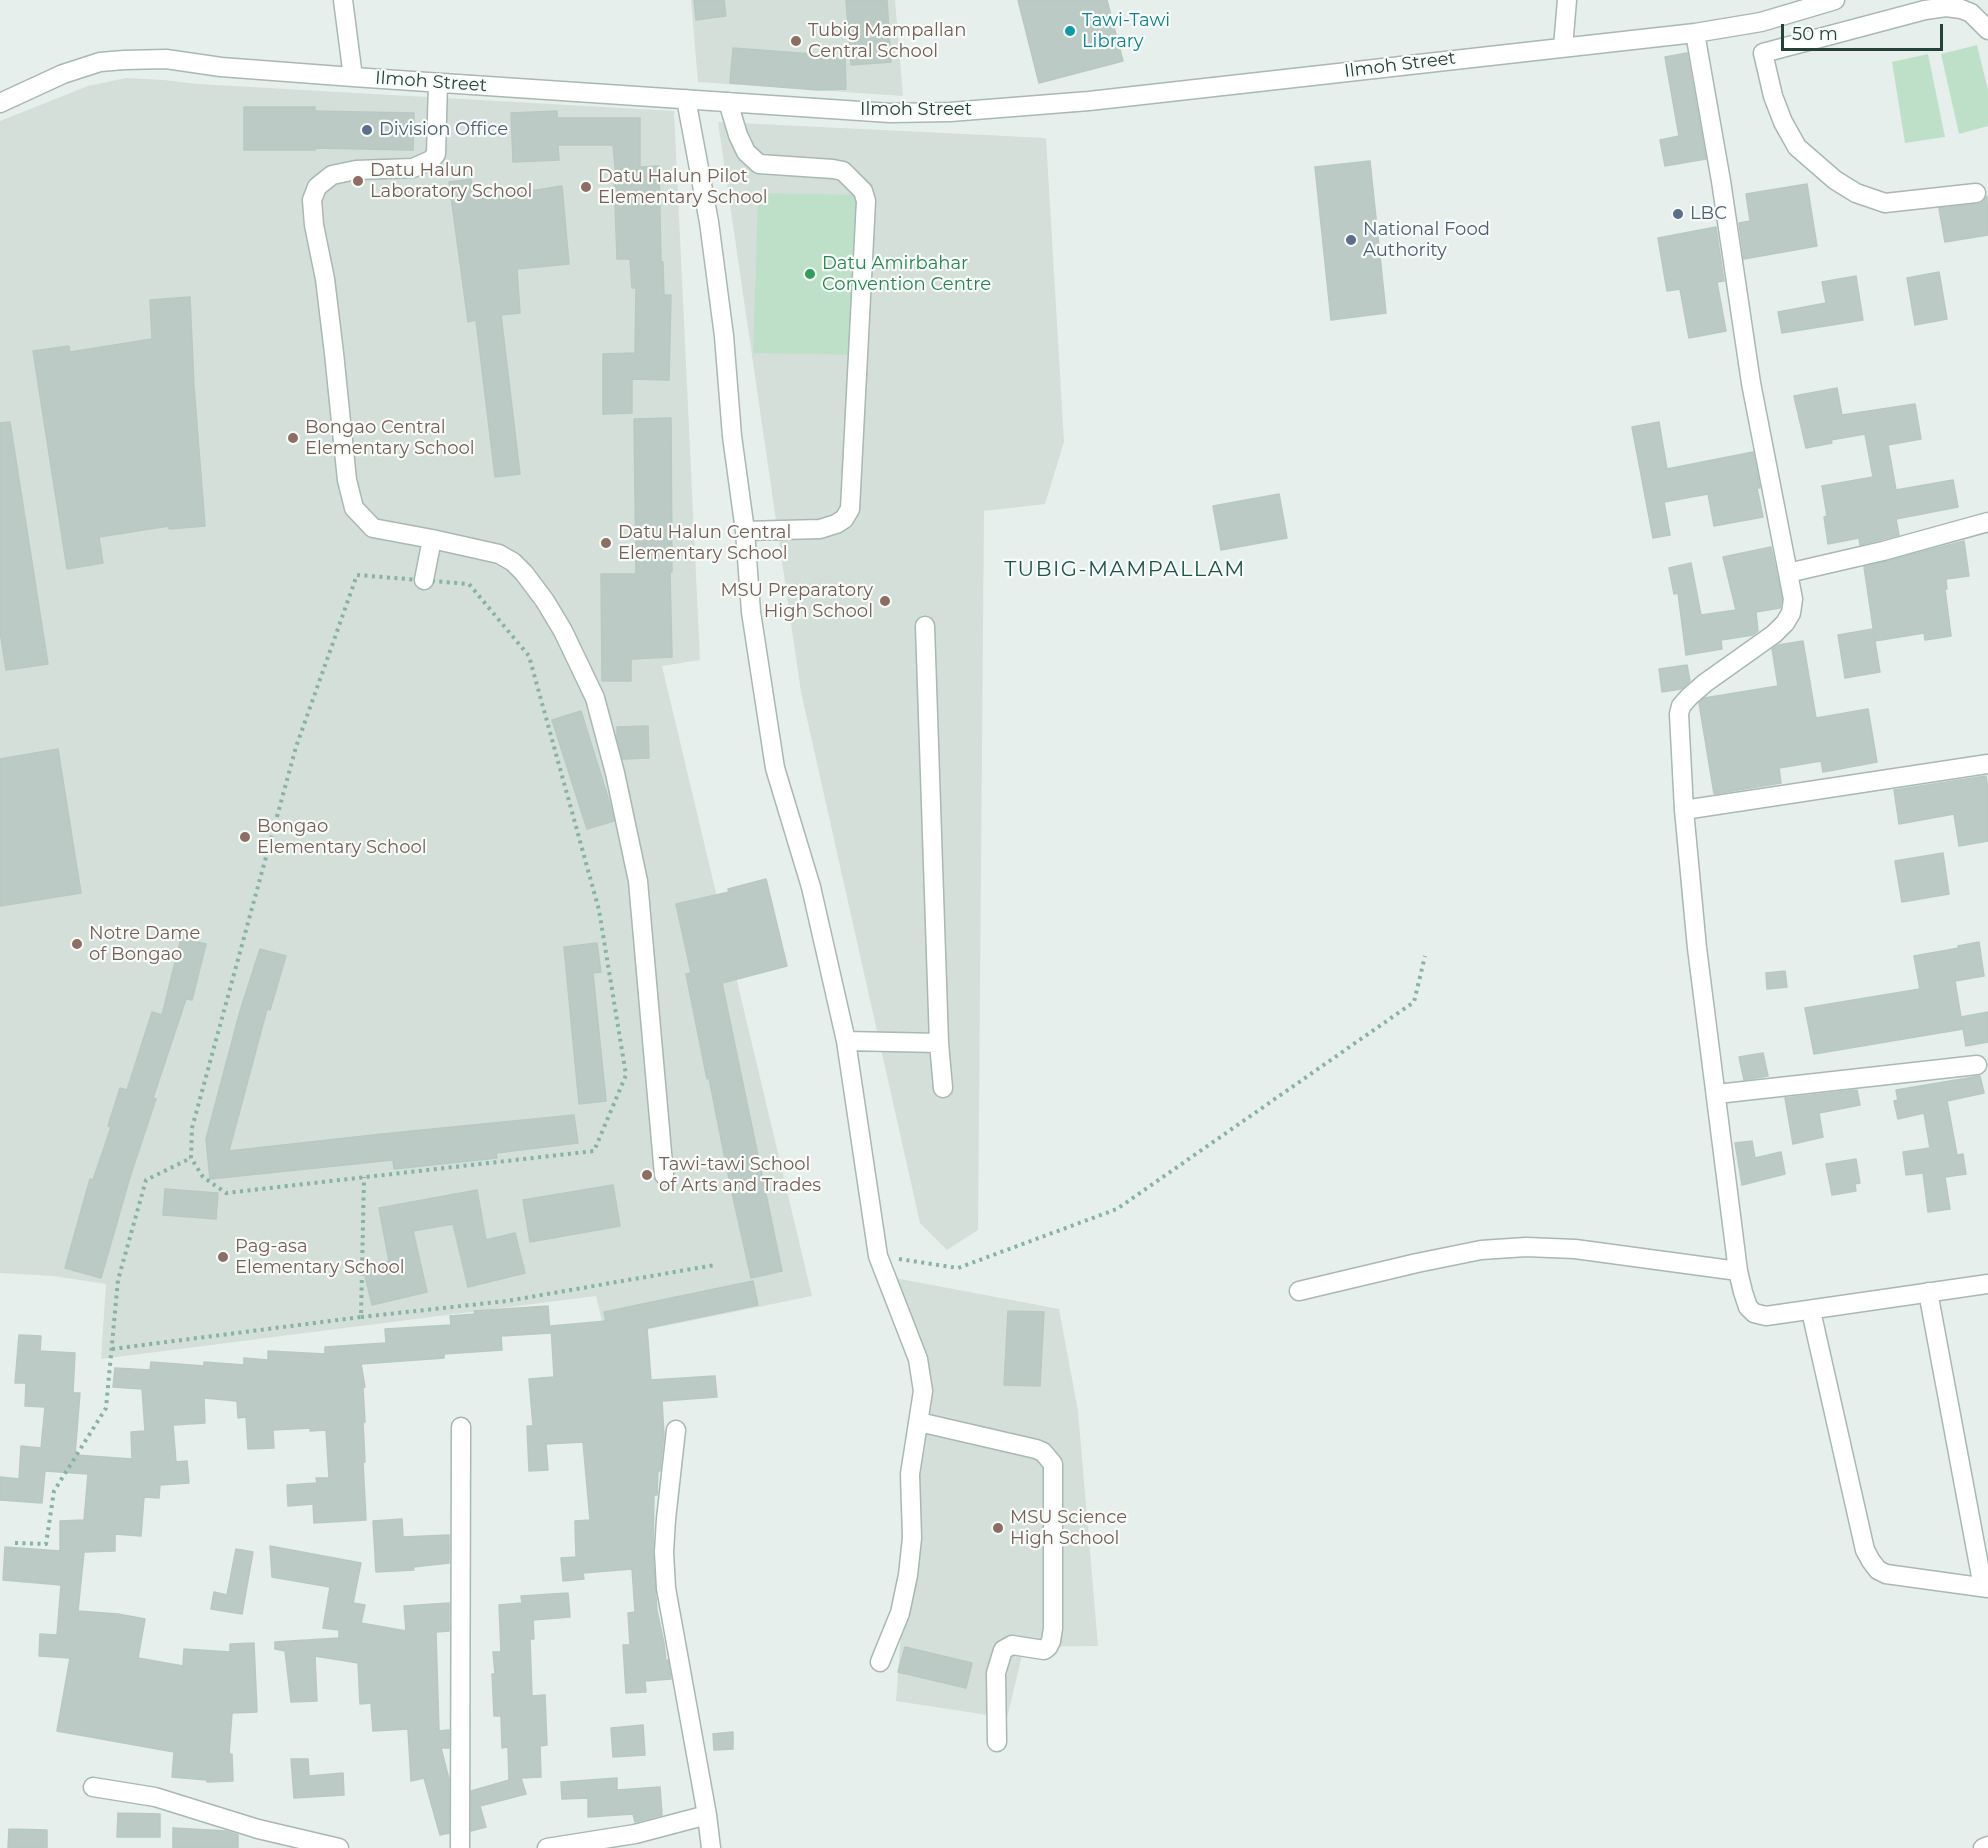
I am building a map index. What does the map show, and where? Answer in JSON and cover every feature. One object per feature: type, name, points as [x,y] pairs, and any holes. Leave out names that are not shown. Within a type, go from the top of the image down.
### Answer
[{"type":"street","points":[[343,0],[353,77]]},
{"type":"street","points":[[1563,46],[1567,0]]},
{"type":"street","name":"Ilmoh Street","points":[[0,103],[63,74],[100,62],[166,59],[221,67],[438,83],[890,113],[950,112],[1089,101],[1563,46],[1695,33],[1761,22],[1835,0]]},
{"type":"street","points":[[1763,53],[1925,10],[1946,7],[1971,13],[1988,30]]},
{"type":"street","points":[[1761,22],[1763,53],[1773,96],[1783,122],[1797,147],[1834,180],[1856,193],[1885,203],[1976,193]]},
{"type":"street","points":[[1695,33],[1721,181],[1751,383],[1793,599],[1791,613],[1774,634],[1705,683],[1682,706],[1679,714],[1684,810],[1701,979],[1738,1270],[1748,1306],[1754,1313],[1766,1316],[1988,1284]]},
{"type":"street","points":[[438,83],[435,154],[431,160],[413,168],[356,170],[332,175],[317,187],[312,200],[314,225],[325,279],[347,480],[354,508],[373,528],[499,554],[513,562],[546,601],[563,631],[594,698],[615,773],[638,881],[660,1118],[663,1175]]},
{"type":"street","points":[[686,99],[711,233],[724,336],[732,436],[745,531],[751,612],[775,768],[811,887],[846,1041],[878,1256],[918,1359],[923,1391],[910,1474],[912,1538],[908,1575],[900,1613],[880,1662]]},
{"type":"street","points":[[728,102],[742,144],[746,152],[759,164],[843,171],[863,191],[866,201],[850,508],[844,519],[820,529],[745,531]]},
{"type":"street","points":[[1788,573],[1883,551],[1988,522]]},
{"type":"street","points":[[424,580],[432,539]]},
{"type":"street","points":[[925,626],[939,1043],[943,1088]]},
{"type":"street","points":[[1684,810],[1988,764]]},
{"type":"street","points":[[846,1041],[939,1043]]},
{"type":"street","points":[[1717,1094],[1977,1065]]},
{"type":"street","points":[[1299,1291],[1481,1250],[1526,1247],[1575,1249],[1738,1270]]},
{"type":"street","points":[[1811,1311],[1865,1550],[1871,1561],[1878,1570],[1886,1574],[1985,1587],[1928,1292]]},
{"type":"street","points":[[919,1422],[1036,1449],[1043,1452],[1053,1464],[1053,1628],[1051,1641],[1044,1650],[1012,1645],[1003,1650],[996,1673],[997,1742]]},
{"type":"street","points":[[460,1848],[461,1427]]},
{"type":"street","points":[[676,1430],[666,1519],[664,1552],[666,1588],[711,1848]]},
{"type":"street","points":[[93,1786],[155,1797],[258,1829],[339,1848]]},
{"type":"street","points":[[548,1848],[635,1834],[707,1815]]},
{"type":"street","points":[[1983,1848],[1988,1846]]},
{"type":"path","points":[[357,575],[469,584],[529,656],[599,910],[626,1075],[594,1151],[226,1193],[203,1177],[190,1158],[192,1128],[296,747],[357,575]]},
{"type":"path","points":[[878,1256],[958,1268],[1117,1209],[1414,1002],[1425,956]]},
{"type":"path","points":[[15,1543],[46,1544],[54,1491],[106,1408],[118,1280],[146,1180],[190,1158]]},
{"type":"path","points":[[361,1317],[364,1177]]},
{"type":"path","points":[[112,1349],[507,1301],[715,1265]]},
{"type":"shaded area","name":"Tubig Mampallan Central School","points":[[691,0],[895,0],[903,96],[698,82]]},
{"type":"shaded area","points":[[126,78],[674,111],[700,660],[662,666],[812,1296],[606,1338],[596,1296],[101,1359],[106,1284],[53,1276],[0,1273],[0,121],[88,86]]},
{"type":"shaded area","name":"MSU Preparatory High School","points":[[718,122],[1046,138],[1064,442],[1045,504],[984,511],[978,1230],[947,1250],[920,1223],[801,692]]},
{"type":"shaded area","name":"MSU Science High School","points":[[895,1278],[1059,1309],[1078,1411],[1098,1646],[1024,1647],[1007,1718],[896,1701],[919,1391]]},
{"type":"green space","points":[[1977,45],[1988,90],[1988,126],[1959,134],[1941,54]]},
{"type":"green space","points":[[1928,54],[1945,137],[1905,143],[1892,62]]},
{"type":"green space","name":"Datu Amirbahar Convention Centre","points":[[758,193],[866,195],[862,355],[753,353]]},
{"type":"building","points":[[694,0],[724,0],[726,16],[696,20]]},
{"type":"building","points":[[846,0],[887,0],[891,62],[851,65]]},
{"type":"building","name":"Tawi-Tawi Library","points":[[1018,0],[1107,0],[1123,61],[1039,83]]},
{"type":"building","points":[[733,48],[812,54],[812,59],[845,58],[846,89],[818,90],[730,83]]},
{"type":"building","points":[[1687,53],[1706,159],[1665,166],[1660,140],[1679,136],[1665,57]]},
{"type":"building","points":[[244,107],[315,107],[315,111],[414,113],[413,150],[315,148],[315,150],[244,150]]},
{"type":"building","points":[[557,111],[557,118],[640,118],[640,167],[659,166],[664,295],[671,295],[669,380],[632,379],[632,413],[603,414],[603,354],[635,353],[636,288],[632,288],[630,259],[617,259],[614,178],[616,178],[613,145],[558,145],[559,160],[513,162],[511,113]]},
{"type":"building","name":"National Food Authority","points":[[1370,161],[1386,313],[1331,320],[1315,167]]},
{"type":"building","points":[[471,179],[473,200],[562,186],[569,264],[517,269],[520,313],[501,315],[520,474],[495,477],[476,320],[468,322],[449,182]]},
{"type":"building","points":[[1807,184],[1817,246],[1744,259],[1739,223],[1750,221],[1746,194]]},
{"type":"building","points":[[1987,196],[1988,235],[1945,242],[1939,208],[1978,204],[1983,202]]},
{"type":"building","points":[[1716,227],[1724,281],[1717,282],[1726,331],[1689,338],[1680,289],[1667,291],[1658,238]]},
{"type":"building","points":[[1939,272],[1947,319],[1915,325],[1907,278]]},
{"type":"building","points":[[1856,276],[1863,320],[1782,333],[1778,312],[1826,303],[1822,282]]},
{"type":"building","points":[[190,297],[194,386],[205,526],[169,529],[169,526],[99,537],[103,563],[67,569],[33,351],[69,346],[70,352],[152,339],[150,300]]},
{"type":"building","points":[[1837,388],[1842,415],[1915,404],[1921,439],[1888,445],[1896,490],[1953,480],[1958,507],[1896,519],[1899,535],[1860,545],[1859,538],[1828,544],[1824,517],[1827,516],[1822,486],[1873,477],[1865,434],[1831,440],[1832,443],[1806,448],[1794,396]]},
{"type":"building","points":[[671,418],[672,657],[631,659],[631,681],[602,681],[601,574],[636,574],[634,419]]},
{"type":"building","points":[[10,422],[48,664],[6,670],[0,631],[0,423]]},
{"type":"building","points":[[1659,422],[1667,469],[1753,452],[1763,517],[1714,526],[1708,494],[1664,502],[1670,535],[1653,538],[1632,427]]},
{"type":"building","points":[[1279,494],[1287,538],[1221,550],[1213,506]]},
{"type":"building","points":[[1964,541],[1969,576],[1946,579],[1947,589],[1945,589],[1951,636],[1925,640],[1924,633],[1875,641],[1864,567]]},
{"type":"building","points":[[1771,547],[1782,599],[1780,608],[1756,612],[1758,631],[1753,635],[1721,640],[1722,649],[1686,655],[1678,593],[1674,594],[1669,568],[1691,563],[1701,615],[1736,610],[1723,557]]},
{"type":"building","points":[[1873,629],[1880,672],[1845,678],[1838,635]]},
{"type":"building","points":[[1803,641],[1816,718],[1868,709],[1877,762],[1823,772],[1821,761],[1779,768],[1781,783],[1714,794],[1699,703],[1704,698],[1778,686],[1772,649],[1778,645]]},
{"type":"building","points":[[1687,665],[1690,681],[1681,689],[1662,692],[1659,669]]},
{"type":"building","points":[[581,711],[614,821],[587,829],[552,720]]},
{"type":"building","points":[[648,726],[649,758],[623,759],[617,737],[617,727]]},
{"type":"building","points":[[58,749],[81,893],[0,906],[0,759]]},
{"type":"building","points":[[1986,776],[1988,841],[1959,846],[1954,814],[1899,824],[1894,790]]},
{"type":"building","points":[[1943,853],[1949,894],[1902,902],[1895,861]]},
{"type":"building","points":[[766,879],[787,966],[722,983],[782,1271],[751,1278],[709,1078],[707,1079],[686,974],[691,973],[676,904],[729,892],[728,889]]},
{"type":"building","points":[[181,938],[206,944],[192,1000],[186,999],[153,1098],[156,1099],[130,1177],[101,1278],[65,1268],[90,1179],[93,1180],[111,1127],[108,1126],[120,1088],[127,1090],[152,1012],[162,1015]]},
{"type":"building","points":[[1979,942],[1984,976],[1955,981],[1963,1029],[1814,1054],[1805,1008],[1920,989],[1914,956]]},
{"type":"building","points":[[597,943],[601,972],[593,973],[606,1101],[579,1104],[564,947]]},
{"type":"building","points":[[260,949],[286,956],[270,1010],[267,1009],[229,1151],[574,1115],[578,1143],[496,1153],[497,1158],[394,1169],[393,1160],[210,1179],[206,1139],[240,1011]]},
{"type":"building","points":[[1785,971],[1787,987],[1767,989],[1766,973]]},
{"type":"building","points":[[1988,1012],[1988,1042],[1966,1046],[1961,1017]]},
{"type":"building","points":[[1763,1053],[1768,1076],[1744,1080],[1739,1057]]},
{"type":"building","points":[[1980,1076],[1984,1093],[1947,1101],[1957,1155],[1963,1154],[1966,1174],[1945,1177],[1950,1209],[1928,1212],[1923,1173],[1906,1175],[1903,1152],[1930,1148],[1924,1113],[1898,1119],[1894,1101],[1898,1100],[1896,1090]]},
{"type":"building","points":[[1857,1090],[1860,1105],[1819,1113],[1823,1137],[1793,1144],[1785,1098]]},
{"type":"building","points":[[1752,1141],[1755,1158],[1781,1152],[1785,1174],[1742,1185],[1735,1143]]},
{"type":"building","points":[[1856,1159],[1860,1183],[1855,1184],[1856,1191],[1832,1195],[1826,1164]]},
{"type":"building","points":[[613,1185],[620,1226],[530,1242],[523,1200]]},
{"type":"building","points":[[165,1189],[218,1193],[216,1219],[163,1215]]},
{"type":"building","points":[[477,1190],[486,1240],[515,1233],[525,1273],[468,1287],[453,1224],[413,1231],[427,1292],[372,1305],[363,1267],[389,1261],[379,1208]]},
{"type":"building","points":[[753,1281],[758,1305],[647,1328],[651,1380],[715,1376],[717,1397],[662,1401],[664,1435],[657,1495],[654,1495],[653,1553],[657,1611],[671,1679],[645,1681],[646,1692],[626,1693],[623,1645],[630,1645],[628,1613],[635,1612],[632,1569],[583,1573],[584,1579],[563,1581],[561,1558],[576,1557],[575,1521],[590,1520],[583,1442],[546,1444],[548,1470],[529,1471],[527,1426],[533,1426],[529,1379],[554,1377],[551,1326],[606,1321],[604,1312]]},
{"type":"building","points":[[548,1306],[550,1333],[501,1336],[502,1350],[444,1354],[444,1358],[361,1364],[365,1387],[363,1388],[365,1422],[363,1422],[365,1462],[363,1462],[366,1520],[314,1523],[313,1504],[288,1506],[287,1485],[317,1483],[316,1478],[329,1478],[326,1430],[310,1431],[310,1428],[273,1430],[274,1448],[248,1449],[246,1417],[238,1418],[237,1401],[204,1398],[205,1423],[173,1425],[176,1462],[187,1461],[189,1483],[160,1485],[159,1498],[144,1497],[141,1536],[115,1534],[115,1551],[84,1552],[78,1611],[145,1619],[138,1658],[183,1666],[184,1649],[230,1652],[230,1644],[254,1643],[257,1712],[232,1713],[229,1754],[232,1754],[233,1781],[207,1782],[207,1780],[172,1777],[174,1752],[57,1731],[70,1658],[39,1656],[40,1634],[57,1635],[61,1585],[3,1580],[5,1547],[60,1551],[60,1521],[84,1520],[88,1474],[45,1471],[42,1503],[0,1500],[0,1477],[19,1479],[21,1446],[41,1448],[45,1407],[25,1406],[26,1383],[15,1383],[19,1335],[41,1336],[40,1351],[75,1353],[73,1393],[80,1393],[75,1455],[132,1459],[131,1432],[145,1431],[142,1389],[113,1387],[115,1368],[150,1370],[151,1362],[204,1366],[204,1362],[244,1365],[244,1358],[268,1360],[268,1351],[325,1354],[325,1347],[386,1343],[385,1329],[451,1325],[450,1316],[475,1314],[474,1311]]},
{"type":"building","points":[[1008,1311],[1044,1312],[1040,1386],[1004,1385]]},
{"type":"building","points":[[402,1519],[403,1537],[449,1535],[449,1563],[413,1567],[414,1570],[376,1572],[373,1521]]},
{"type":"building","points":[[270,1546],[361,1563],[353,1603],[365,1605],[361,1623],[406,1631],[404,1606],[449,1603],[449,1631],[436,1632],[439,1731],[449,1730],[449,1748],[441,1748],[449,1779],[449,1833],[440,1835],[424,1778],[411,1781],[408,1729],[373,1731],[371,1703],[360,1704],[358,1663],[315,1656],[317,1701],[291,1702],[285,1651],[275,1649],[275,1642],[339,1638],[339,1630],[323,1628],[330,1587],[272,1577]]},
{"type":"building","points":[[236,1549],[253,1552],[242,1614],[211,1609],[214,1592],[227,1595]]},
{"type":"building","points":[[568,1593],[570,1617],[533,1620],[534,1639],[530,1639],[532,1696],[545,1695],[547,1745],[540,1746],[541,1777],[521,1778],[526,1794],[480,1806],[486,1827],[471,1831],[471,1791],[516,1778],[509,1779],[508,1747],[502,1748],[501,1716],[494,1716],[493,1652],[501,1652],[499,1605],[522,1603],[521,1596]]},
{"type":"building","points":[[905,1647],[972,1663],[966,1688],[898,1672]]},
{"type":"building","points":[[643,1725],[645,1755],[613,1757],[611,1728]]},
{"type":"building","points":[[733,1732],[733,1749],[714,1750],[713,1734]]},
{"type":"building","points":[[291,1759],[308,1759],[309,1776],[343,1773],[344,1795],[294,1798]]},
{"type":"building","points":[[617,1778],[617,1790],[660,1787],[662,1815],[635,1822],[633,1814],[588,1817],[588,1798],[562,1799],[561,1782]]},
{"type":"building","points":[[118,1813],[160,1814],[160,1837],[117,1837]]},
{"type":"building","points":[[173,1828],[226,1831],[238,1835],[238,1848],[173,1848]]},
{"type":"building","points":[[9,1829],[47,1830],[47,1848],[8,1848]]},
{"type":"place","name":"Tawi-Tawi Library","points":[[1070,31]]},
{"type":"place","name":"Tubig Mampallan Central School","points":[[796,41]]},
{"type":"place","name":"Division Office","points":[[367,130]]},
{"type":"place","name":"Datu Halun Laboratory School","points":[[358,181]]},
{"type":"place","name":"Datu Halun Pilot Elementary School","points":[[586,187]]},
{"type":"place","name":"LBC","points":[[1678,214]]},
{"type":"place","name":"National Food Authority","points":[[1351,240]]},
{"type":"place","name":"Datu Amirbahar Convention Centre","points":[[810,274]]},
{"type":"place","name":"Bongao Central Elementary School","points":[[293,438]]},
{"type":"place","name":"Datu Halun Central Elementary School","points":[[606,543]]},
{"type":"place","name":"MSU Preparatory High School","points":[[885,601]]},
{"type":"place","name":"Bongao Elementary School","points":[[245,837]]},
{"type":"place","name":"Notre Dame of Bongao","points":[[77,944]]},
{"type":"place","name":"Tawi-tawi School of Arts and Trades","points":[[647,1175]]},
{"type":"place","name":"Pag-asa Elementary School","points":[[223,1257]]},
{"type":"place","name":"MSU Science High School","points":[[998,1528]]},
{"type":"district","name":"TUBIG-MAMPALLAM","points":[[1125,570]]}]
